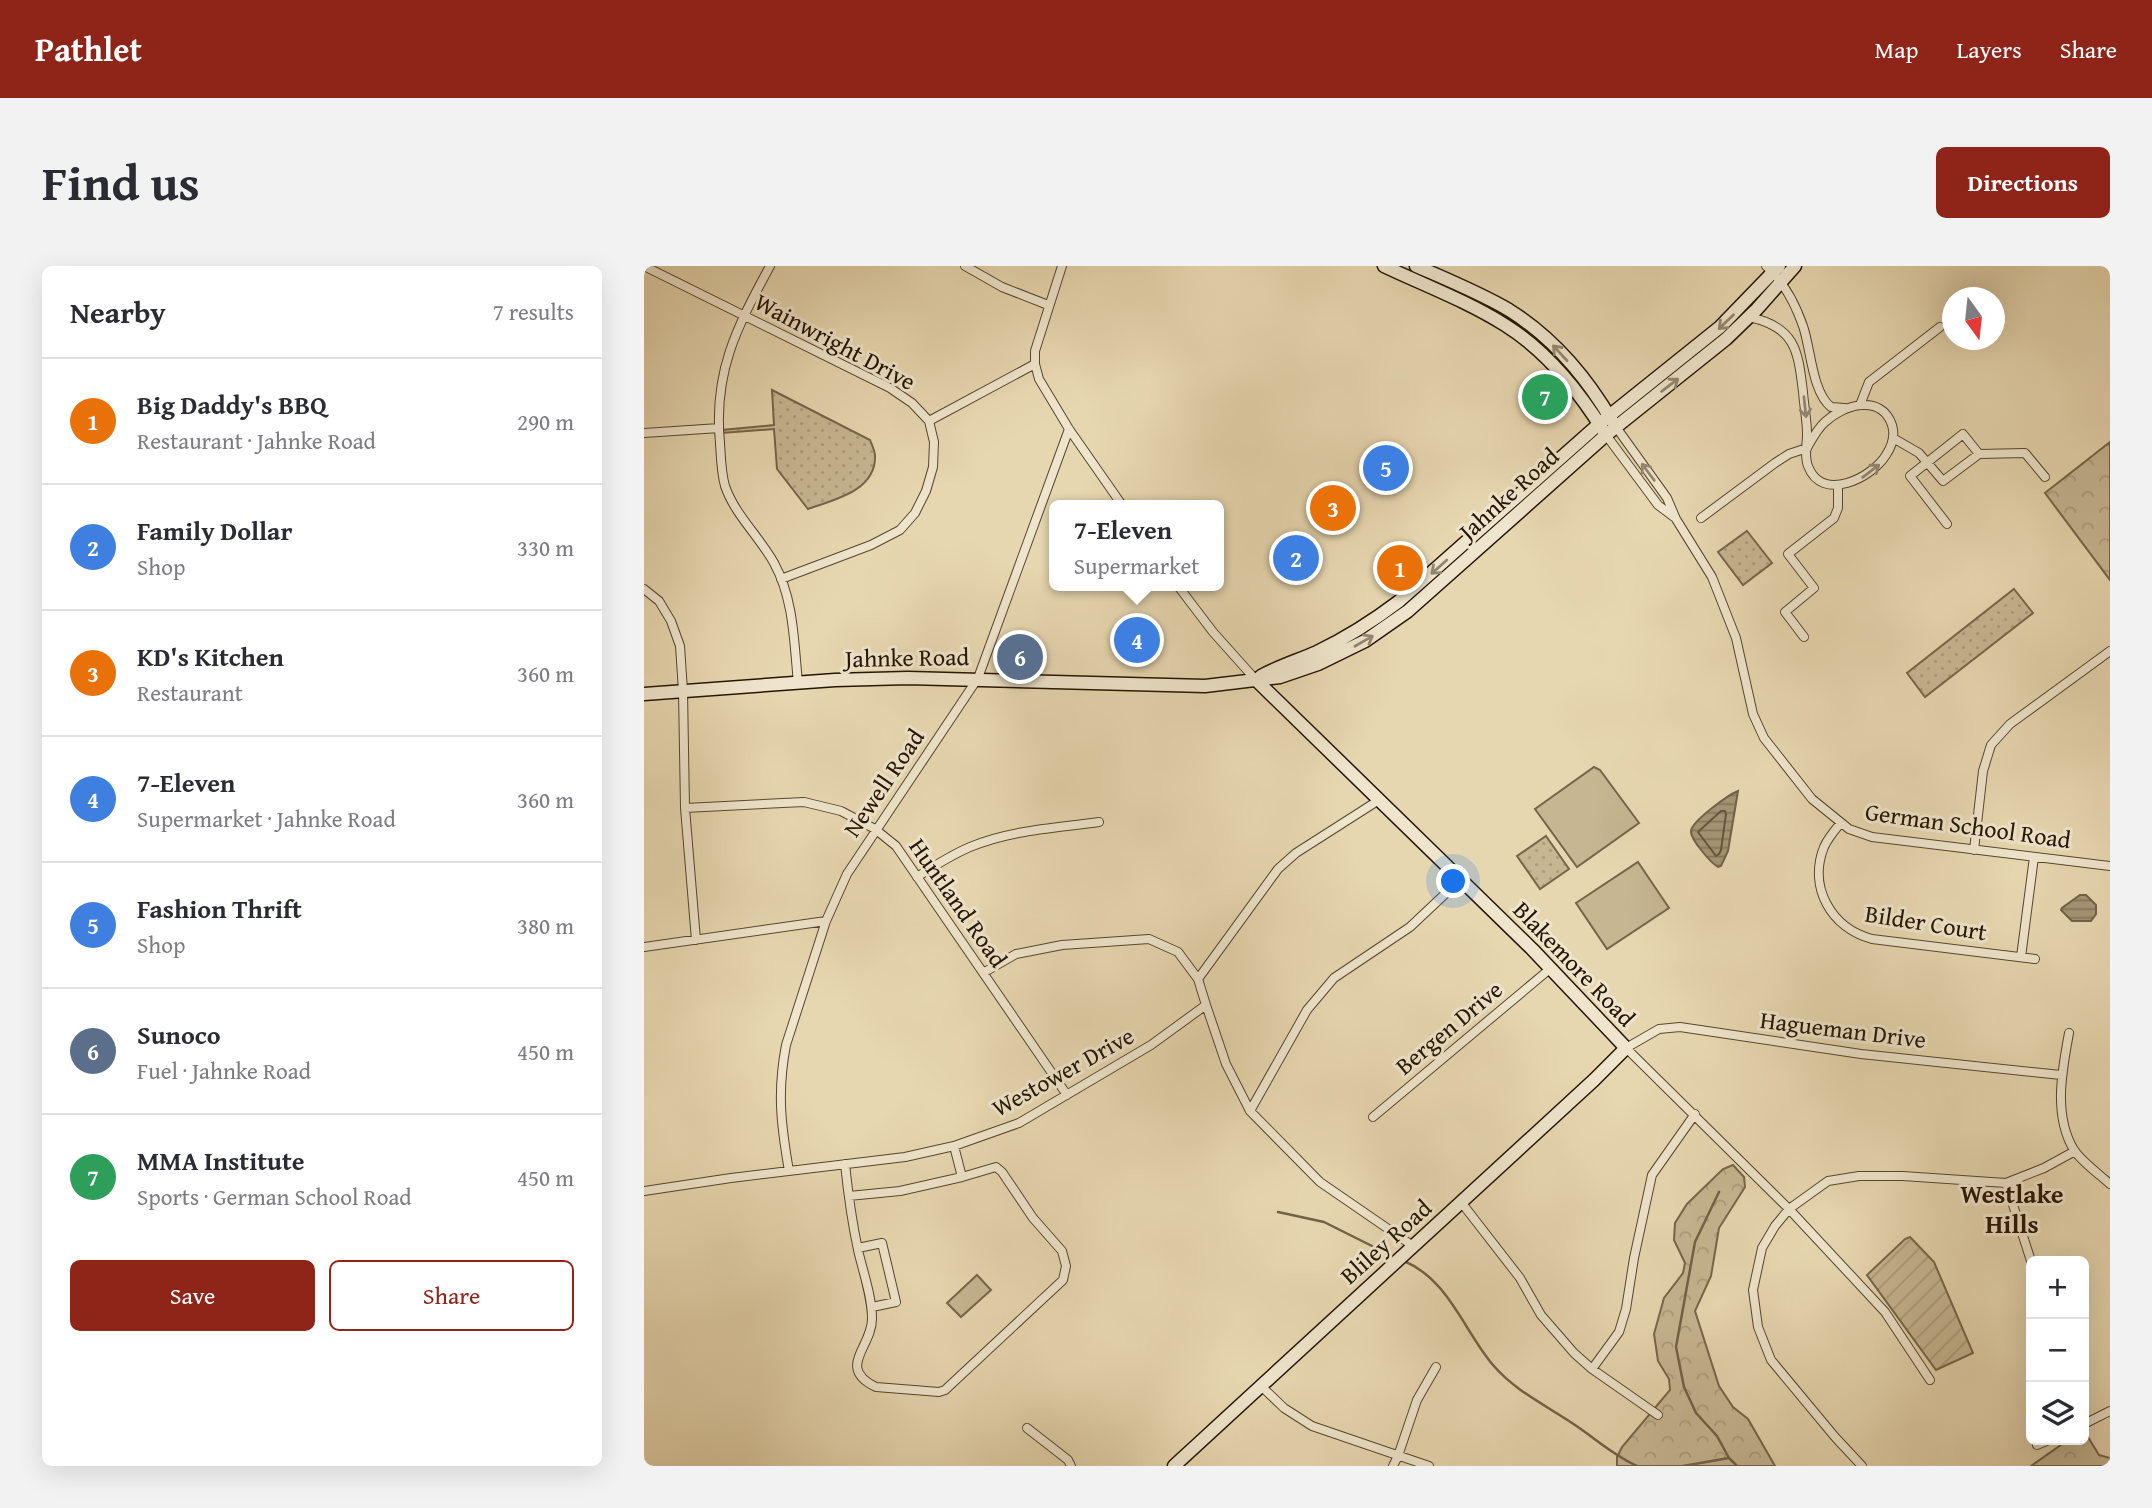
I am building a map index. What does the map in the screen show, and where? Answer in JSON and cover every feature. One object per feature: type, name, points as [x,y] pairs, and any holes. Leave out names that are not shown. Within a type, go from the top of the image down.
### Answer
[{"type":"street","name":"Wainwright Drive","points":[[644,266],[890,388],[912,403],[929,421]]},
{"type":"street","points":[[770,266],[744,315],[725,365],[720,390],[719,428],[723,475],[727,489],[739,513],[775,564],[790,608],[798,683]]},
{"type":"street","points":[[965,266],[1002,287],[1048,306]]},
{"type":"street","points":[[984,276],[990,266]]},
{"type":"street","points":[[1062,266],[1035,351],[1035,364],[1039,379],[1069,429],[1119,500]]},
{"type":"street","name":"German School Road","points":[[1384,266],[1481,311],[1517,333],[1537,349],[1608,425],[1667,498],[1676,519],[1702,559],[1722,599],[1736,638],[1751,706],[1759,729],[1804,790],[1840,824],[1856,833],[1872,837],[2110,866]]},
{"type":"street","name":"German School Road","points":[[1416,266],[1487,298],[1531,326],[1569,362],[1608,425]]},
{"type":"street","name":"Jahnke Road","points":[[644,694],[908,678],[1219,685],[1280,677],[1318,664],[1387,626],[1437,586],[1608,425],[1704,342],[1775,272],[1795,266]]},
{"type":"street","points":[[1749,317],[1783,332],[1796,348],[1800,361],[1807,461],[1813,474],[1825,484],[1838,485],[1855,481],[1874,470],[1888,453],[1893,438],[1892,426],[1885,414],[1870,405],[1831,407],[1823,399],[1800,317],[1775,272]]},
{"type":"street","name":"Jahnke Road","points":[[1608,425],[1710,354],[1749,317],[1775,272]]},
{"type":"street","points":[[1860,405],[1870,382],[1940,327]]},
{"type":"street","points":[[1800,361],[1805,332]]},
{"type":"street","points":[[781,579],[870,545],[900,530],[915,513],[926,491],[933,467],[934,442],[929,421],[1035,364]]},
{"type":"street","points":[[1701,518],[1775,463],[1789,454],[1807,448],[1824,423],[1847,408]]},
{"type":"street","points":[[644,433],[719,428]]},
{"type":"street","name":"Newell Road","points":[[789,1171],[781,1124],[783,1060],[826,921],[847,874],[875,829],[978,678],[1069,429]]},
{"type":"street","points":[[1947,524],[1910,476],[1963,434],[1979,454]]},
{"type":"street","points":[[1893,438],[1915,450],[1943,481],[1979,454],[2025,453],[2045,477]]},
{"type":"street","points":[[1804,637],[1785,612],[1814,588],[1788,554],[1834,519],[1838,509],[1838,485]]},
{"type":"street","points":[[644,589],[659,601],[671,621],[680,646],[685,808],[696,940]]},
{"type":"street","name":"Blakemore Road","points":[[1182,591],[1213,632],[1255,679],[1461,879],[1626,1048],[1789,1209],[1885,1312],[1930,1380]]},
{"type":"street","points":[[1974,850],[1983,771],[1991,745],[2010,724],[2109,652]]},
{"type":"street","points":[[1198,979],[1278,869],[1296,853],[1379,800]]},
{"type":"street","name":"Huntland Road","points":[[685,808],[804,802],[841,811],[875,829],[896,846],[1067,1095]]},
{"type":"street","points":[[917,877],[958,853],[989,840],[1024,832],[1099,822]]},
{"type":"street","name":"Bilder Court","points":[[1840,824],[1824,848],[1819,874],[1826,904],[1847,928],[1872,939],[2035,959]]},
{"type":"street","points":[[2021,957],[2034,857]]},
{"type":"street","points":[[1250,1111],[1307,1010],[1334,978],[1410,927],[1461,879]]},
{"type":"street","points":[[644,947],[826,921]]},
{"type":"street","points":[[983,973],[1016,954],[1062,944],[1149,939],[1178,952],[1198,979],[1226,1064],[1250,1111],[1320,1182],[1413,1246]]},
{"type":"street","name":"Bergen Drive","points":[[1373,1116],[1550,968]]},
{"type":"street","name":"Westower Drive","points":[[644,1191],[905,1157],[954,1146],[1019,1123],[1151,1045],[1206,1004]]},
{"type":"street","name":"Hagueman Drive","points":[[1626,1048],[1659,1029],[1680,1027],[1861,1054],[2061,1075]]},
{"type":"street","points":[[2070,1033],[2061,1075],[2062,1116],[2075,1152],[2110,1184]]},
{"type":"street","name":"Bliley Road","points":[[1174,1466],[1626,1048]]},
{"type":"street","points":[[1592,1369],[1619,1332],[1626,1309],[1652,1175],[1695,1114]]},
{"type":"street","points":[[954,1146],[962,1177]]},
{"type":"street","points":[[1862,1466],[1771,1360],[1758,1327],[1753,1290],[1762,1248],[1775,1226],[1789,1209],[1828,1181],[1859,1175],[1903,1175],[2006,1183],[2045,1168],[2075,1152]]},
{"type":"street","points":[[845,1164],[849,1196],[858,1248],[872,1307],[872,1327],[856,1361],[859,1373],[867,1383],[876,1387],[939,1392],[945,1390],[1063,1280],[1066,1266],[1062,1251],[1033,1218],[996,1167],[900,1191],[849,1196]]},
{"type":"street","points":[[2006,1183],[2029,1256]]},
{"type":"street","points":[[1461,1202],[1520,1278],[1541,1315],[1574,1353],[1592,1369],[1658,1415]]},
{"type":"street","points":[[858,1248],[882,1243],[896,1302],[872,1307]]},
{"type":"street","points":[[1393,1466],[1417,1400],[1436,1367]]},
{"type":"street","points":[[1260,1385],[1284,1408],[1311,1426],[1429,1466]]},
{"type":"street","points":[[2089,1421],[2110,1411]]},
{"type":"street","points":[[1027,1428],[1068,1460],[1071,1466]]},
{"type":"green space","points":[[772,390],[870,440],[875,454],[873,468],[861,486],[840,498],[808,509],[777,469],[774,429],[722,433],[722,430],[774,425]]},
{"type":"green space","points":[[2110,442],[2110,580],[2045,493]]},
{"type":"green space","points":[[1747,531],[1772,563],[1743,585],[1718,552]]},
{"type":"green space","points":[[2014,589],[2033,613],[1925,697],[1907,673]]},
{"type":"green space","points":[[1594,767],[1600,770],[1639,823],[1577,867],[1535,809]]},
{"type":"green space","points":[[1546,836],[1569,869],[1540,889],[1517,856]]},
{"type":"green space","points":[[1638,862],[1669,908],[1607,949],[1576,903]]},
{"type":"green space","points":[[1733,1165],[1744,1177],[1745,1187],[1719,1228],[1711,1276],[1695,1311],[1719,1386],[1733,1407],[1748,1419],[1775,1466],[1617,1466],[1617,1457],[1622,1447],[1670,1390],[1669,1379],[1658,1361],[1654,1334],[1664,1298],[1683,1273],[1685,1263],[1674,1240],[1675,1223],[1687,1204],[1723,1169]]},
{"type":"green space","points":[[1910,1237],[1934,1262],[1973,1353],[1936,1370],[1867,1275]]},
{"type":"green space","points":[[977,1275],[991,1290],[961,1317],[947,1303]]},
{"type":"green space","points":[[2089,1439],[2099,1455],[2110,1458],[2110,1466],[2031,1466],[2061,1445],[2089,1445]]},
{"type":"water","points":[[1738,791],[1728,851],[1718,867],[1697,845],[1691,831],[1704,815]]},
{"type":"water","points":[[2080,895],[2086,895],[2096,905],[2096,914],[2091,921],[2072,921],[2061,910]]},
{"type":"waterway","points":[[1719,1192],[1695,1242],[1676,1347],[1684,1387],[1696,1413],[1717,1436],[1729,1458],[1737,1466]]},
{"type":"waterway","points":[[1278,1212],[1324,1222],[1392,1256]]},
{"type":"waterway","points":[[1404,1261],[1433,1280],[1483,1352],[1511,1383],[1637,1466]]},
{"type":"waterway","points":[[1683,1466],[1729,1458]]},
{"type":"place","name":"MMA Institute","points":[[1545,397]]},
{"type":"place","name":"Fashion Thrift","points":[[1386,468]]},
{"type":"place","name":"KD's Kitchen","points":[[1333,508]]},
{"type":"place","name":"Family Dollar","points":[[1296,558]]},
{"type":"place","name":"Big Daddy's BBQ","points":[[1400,568]]},
{"type":"place","name":"7-Eleven","points":[[1137,640]]},
{"type":"place","name":"Sunoco","points":[[1020,657]]},
{"type":"district","name":"Westlake Hills","points":[[2012,1209]]}]
